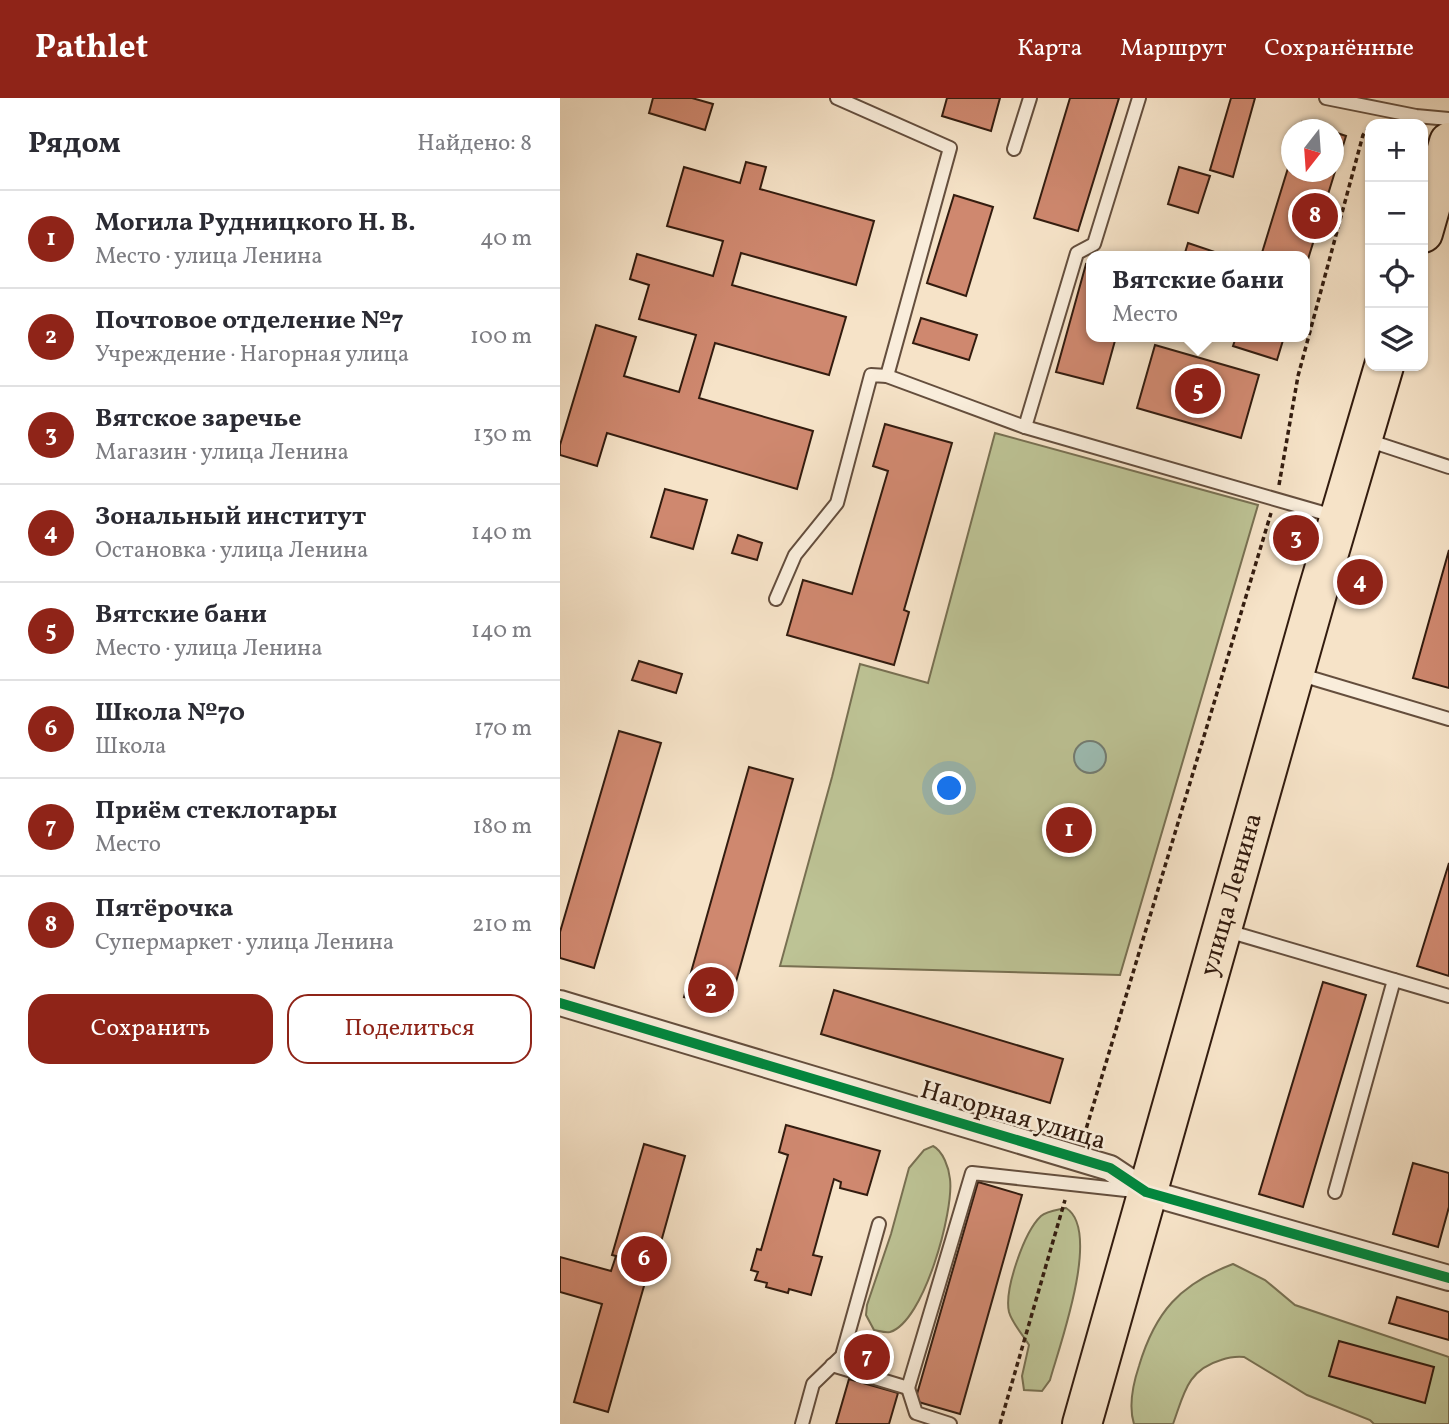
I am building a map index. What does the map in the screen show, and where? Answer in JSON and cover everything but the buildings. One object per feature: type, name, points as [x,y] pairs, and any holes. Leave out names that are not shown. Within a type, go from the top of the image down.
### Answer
[{"type":"main road","points":[[1428,216],[1449,142]]},
{"type":"main road","name":"улица Ленина","points":[[1082,1424],[1294,673],[1383,371]]},
{"type":"street","name":"Нагорная улица","points":[[561,1006],[1110,1168],[1146,1192],[1449,1276]]},
{"type":"lane","points":[[837,98],[950,148],[887,376]]},
{"type":"lane","points":[[1014,149],[1030,98]]},
{"type":"lane","points":[[1025,427],[1077,253],[1094,244],[1139,98]]},
{"type":"lane","points":[[1326,98],[1416,116],[1449,119]]},
{"type":"lane","points":[[776,599],[795,555],[837,503],[871,374],[887,376],[1025,427],[1340,518]]},
{"type":"lane","points":[[1363,439],[1449,467]]},
{"type":"lane","points":[[1294,673],[1449,719]]},
{"type":"lane","points":[[1221,929],[1449,996]]},
{"type":"lane","points":[[1335,1192],[1394,980]]},
{"type":"lane","points":[[950,1424],[916,1413],[908,1388],[972,1172],[1146,1192]]},
{"type":"lane","points":[[802,1424],[813,1384],[842,1356],[879,1224]]},
{"type":"lane","points":[[832,1365],[908,1388]]},
{"type":"path","points":[[1310,332],[1365,132]]},
{"type":"path","points":[[1077,1158],[1275,500],[1298,376],[1307,342]]},
{"type":"path","points":[[1000,1424],[1070,1184]]},
{"type":"green space","points":[[995,433],[1258,505],[1120,975],[780,966],[860,664],[928,683]]},
{"type":"green space","points":[[933,1146],[945,1160],[950,1179],[947,1215],[934,1264],[925,1288],[903,1324],[890,1332],[874,1330],[866,1315],[867,1305],[891,1234],[909,1168],[924,1150]]},
{"type":"green space","points":[[1066,1208],[1076,1220],[1080,1240],[1079,1263],[1069,1317],[1050,1380],[1042,1391],[1024,1390],[1022,1376],[1029,1345],[1009,1312],[1012,1276],[1028,1235],[1041,1216]]},
{"type":"green space","points":[[1233,1264],[1265,1280],[1295,1305],[1449,1357],[1449,1424],[1374,1424],[1307,1395],[1244,1357],[1238,1357],[1210,1364],[1194,1377],[1188,1384],[1173,1424],[1134,1424],[1131,1402],[1135,1380],[1145,1347],[1162,1315],[1184,1291],[1214,1272]]},
{"type":"water","points":[[1090,741],[1102,745],[1106,757],[1102,769],[1090,773],[1078,769],[1074,757],[1078,745]]},
{"type":"cycle path","points":[[560,1003],[1110,1168],[1146,1192],[1449,1278]]},
{"type":"place","name":"Пятёрочка","points":[[1315,216]]},
{"type":"place","name":"Вятские бани","points":[[1198,391]]},
{"type":"place","name":"Вятское заречье","points":[[1296,538]]},
{"type":"place","name":"Зональный институт","points":[[1360,582]]},
{"type":"place","name":"Могила Рудницкого Н. В.","points":[[1069,830]]},
{"type":"place","name":"Почтовое отделение №7","points":[[711,990]]},
{"type":"place","name":"Школа №70","points":[[644,1259]]},
{"type":"place","name":"Приём стеклотары","points":[[867,1357]]}]
